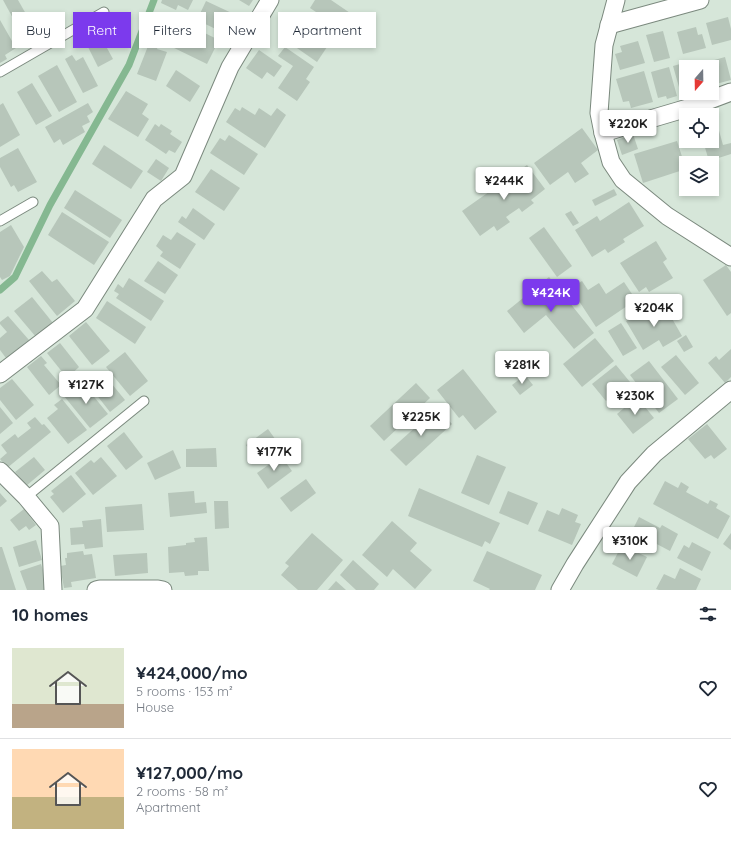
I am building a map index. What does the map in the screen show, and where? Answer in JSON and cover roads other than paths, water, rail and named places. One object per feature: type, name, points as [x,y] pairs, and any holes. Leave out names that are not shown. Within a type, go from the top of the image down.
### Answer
[{"type":"street","points":[[0,374],[84,308],[154,199],[184,176],[230,67],[270,0]]},
{"type":"street","points":[[616,0],[604,45],[599,113],[603,133],[612,162],[623,180],[667,216],[731,257]]},
{"type":"street","points":[[610,25],[700,0]]},
{"type":"street","points":[[603,133],[692,107],[731,92]]},
{"type":"street","points":[[560,590],[628,482],[654,454],[731,390]]},
{"type":"street","points":[[0,471],[26,497],[50,526],[53,590]]},
{"type":"street","points":[[96,590],[162,590]]},
{"type":"lane","points":[[0,72],[73,30]]},
{"type":"lane","points":[[0,221],[33,202]]},
{"type":"lane","points":[[26,497],[144,401]]},
{"type":"waterway","points":[[0,290],[15,277],[50,205],[129,65],[154,0]]}]
